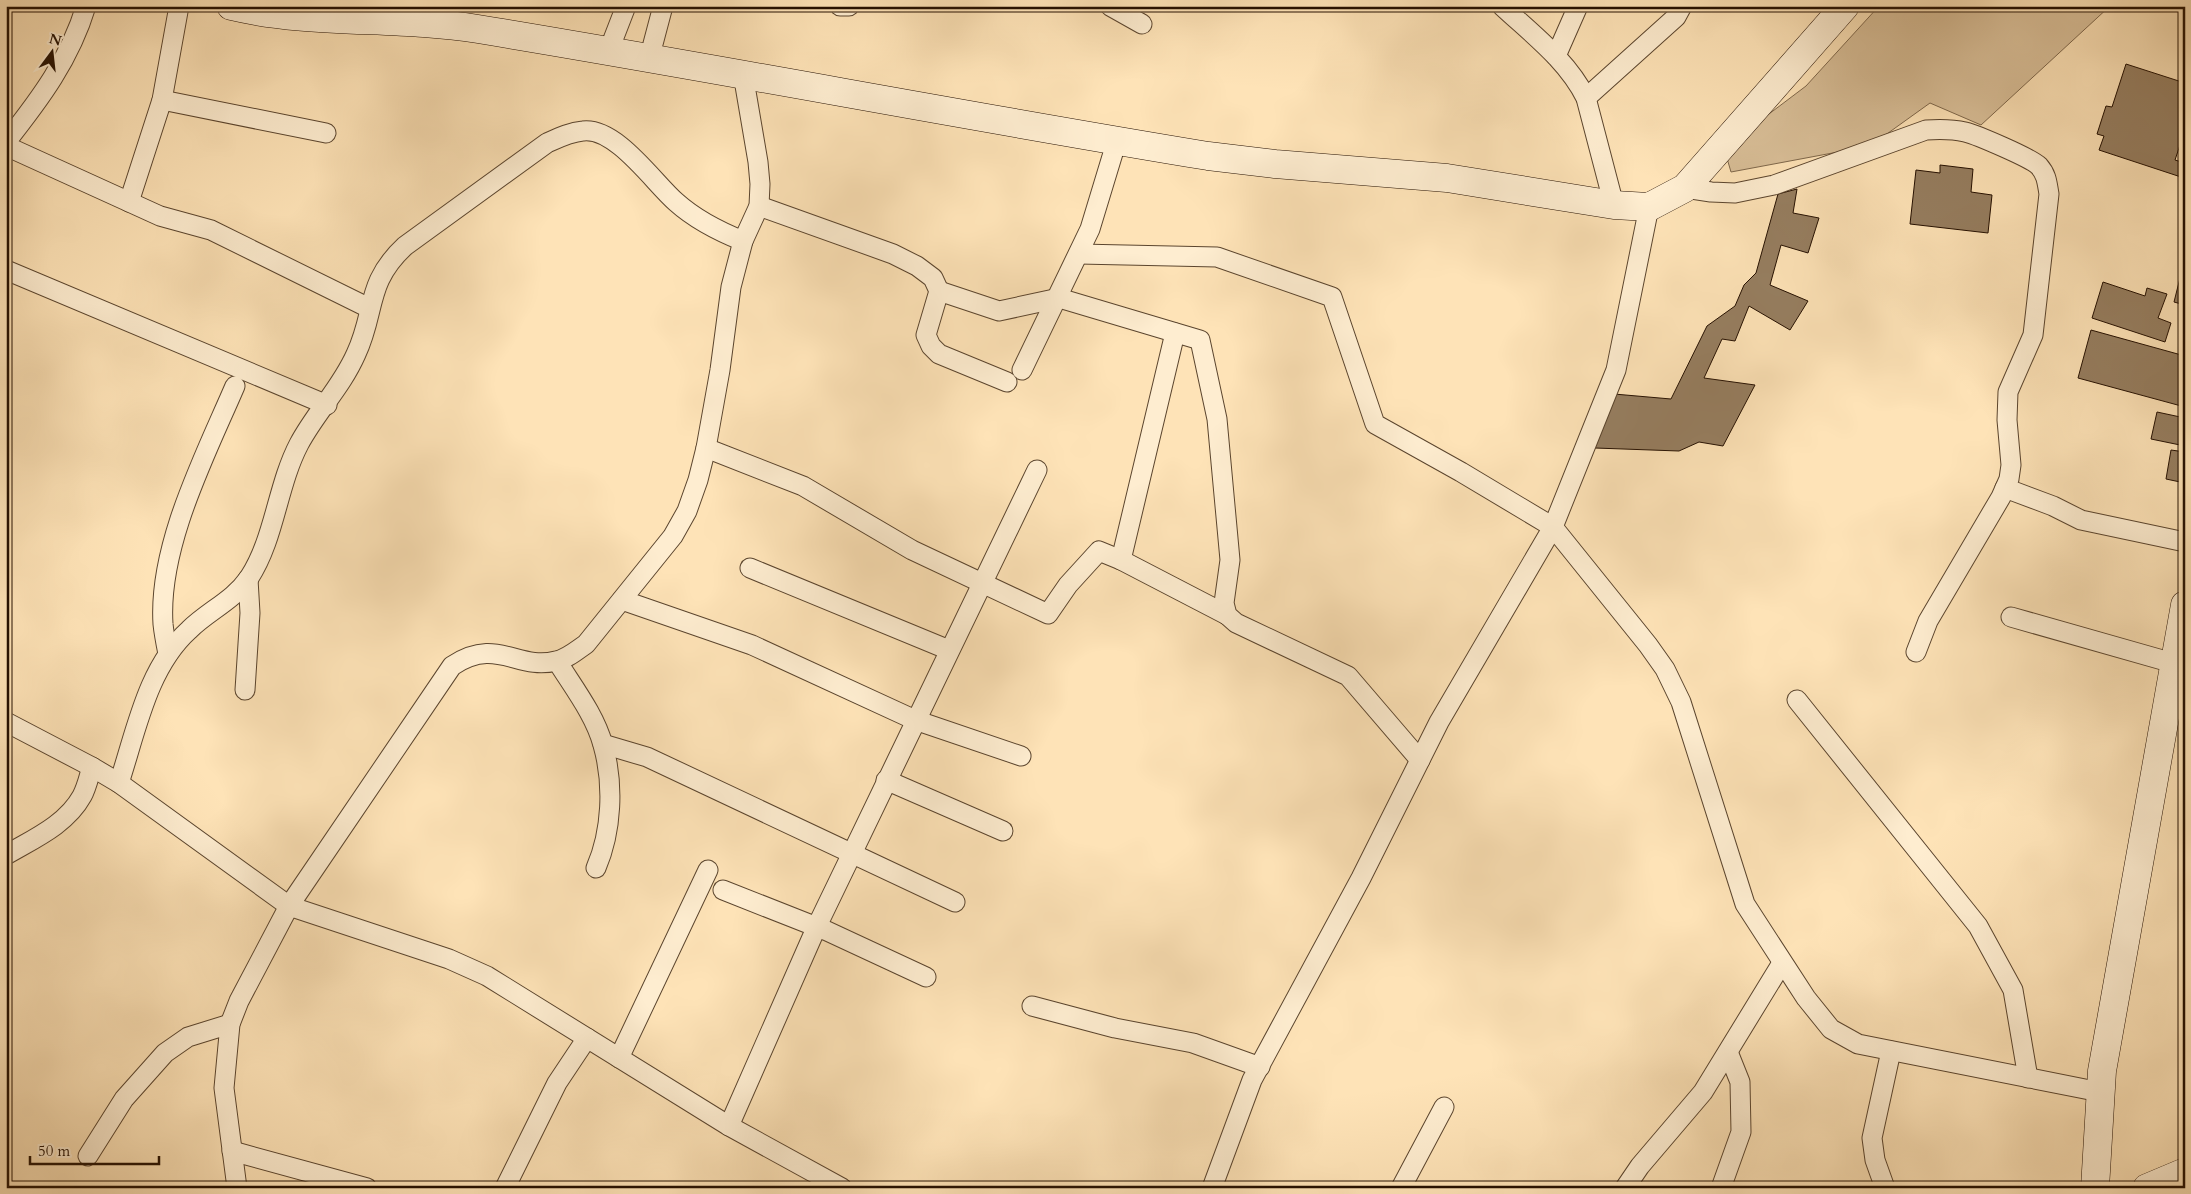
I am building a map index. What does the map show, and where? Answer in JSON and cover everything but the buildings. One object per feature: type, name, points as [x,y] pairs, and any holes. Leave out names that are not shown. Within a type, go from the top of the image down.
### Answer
[{"type":"main road","points":[[231,6],[286,15],[438,23],[609,50],[648,59],[1208,156],[1275,164],[1447,178],[1614,205],[1649,207],[1685,188],[1846,6]]},
{"type":"main road","points":[[2095,1188],[2103,1061],[2176,673],[2185,604]]},
{"type":"main road","points":[[2148,1188],[2185,1172]]},
{"type":"street","points":[[6,142],[55,78],[78,33],[86,6]]},
{"type":"street","points":[[129,202],[162,100],[179,6]]},
{"type":"street","points":[[609,50],[626,6]]},
{"type":"street","points":[[648,59],[663,6]]},
{"type":"street","points":[[840,6],[849,6]]},
{"type":"street","points":[[1110,6],[1142,24]]},
{"type":"street","points":[[1502,6],[1556,56],[1578,82],[1586,98],[1614,205]]},
{"type":"street","points":[[1556,56],[1578,6]]},
{"type":"street","points":[[1586,98],[1676,17],[1682,6]]},
{"type":"street","points":[[237,1188],[224,1088],[230,1024],[239,1001],[289,906],[452,666],[464,658],[482,653],[504,654],[536,663],[557,661],[586,644],[673,536],[687,511],[706,448],[731,287],[742,241],[759,206],[758,162],[743,74]]},
{"type":"street","points":[[162,100],[326,133]]},
{"type":"street","points":[[1685,188],[1735,193],[1774,185],[1926,130],[1947,129],[1967,132],[2038,165],[2047,177],[2049,194],[2033,334],[2008,392],[2007,420],[2011,465],[2005,488],[1928,621],[1916,652]]},
{"type":"street","points":[[119,783],[146,701],[168,654],[189,630],[228,601],[248,579],[259,560],[291,462],[300,442],[327,405],[358,352],[369,308],[383,271],[390,260],[405,246],[547,143],[585,130],[604,136],[624,148],[674,201],[692,216],[742,241]]},
{"type":"street","points":[[1022,370],[1059,298],[1090,229],[1117,140]]},
{"type":"street","points":[[6,146],[160,216],[211,230],[369,308]]},
{"type":"street","points":[[759,206],[893,254],[917,266],[933,278],[939,291],[926,335],[931,346],[939,354],[1007,382]]},
{"type":"street","points":[[1212,1188],[1244,1100],[1260,1067],[1361,878],[1439,722],[1553,527],[1616,370],[1649,207]]},
{"type":"street","points":[[1079,254],[1217,257],[1332,297],[1375,424],[1461,472],[1553,527],[1664,668],[1682,702],[1745,904],[1806,998],[1832,1029],[1858,1044],[2100,1092]]},
{"type":"street","points":[[6,270],[327,405]]},
{"type":"street","points":[[939,291],[999,311],[1059,298],[1200,340],[1215,409],[1230,560],[1224,603],[1227,615]]},
{"type":"street","points":[[1122,560],[1175,332]]},
{"type":"street","points":[[168,654],[163,624],[164,604],[177,530],[187,499],[235,386]]},
{"type":"street","points":[[706,448],[803,486],[912,550],[1048,614],[1068,585],[1099,551],[1122,560],[1227,615],[1236,623],[1348,676],[1420,760]]},
{"type":"street","points":[[729,1126],[817,926],[1037,470]]},
{"type":"street","points":[[2005,488],[2053,506],[2081,520],[2185,542]]},
{"type":"street","points":[[750,568],[949,650]]},
{"type":"street","points":[[245,690],[250,613],[248,579]]},
{"type":"street","points":[[622,600],[752,645],[915,720],[1021,756]]},
{"type":"street","points":[[2011,617],[2176,673]]},
{"type":"street","points":[[557,661],[588,712],[603,744],[609,785],[608,830],[605,848],[596,868]]},
{"type":"street","points":[[1797,700],[1978,926],[2012,990],[2028,1078]]},
{"type":"street","points":[[6,722],[92,766],[119,783],[289,906],[449,959],[486,976],[729,1126],[842,1188]]},
{"type":"street","points":[[603,744],[647,757],[954,902]]},
{"type":"street","points":[[6,855],[50,829],[71,812],[83,795],[92,766]]},
{"type":"street","points":[[886,780],[1002,831]]},
{"type":"street","points":[[619,1058],[708,870]]},
{"type":"street","points":[[723,890],[817,926],[926,977]]},
{"type":"street","points":[[1625,1188],[1640,1166],[1704,1092],[1782,963]]},
{"type":"street","points":[[1032,1006],[1115,1028],[1193,1043],[1260,1067]]},
{"type":"street","points":[[88,1156],[124,1099],[165,1053],[188,1037],[230,1024]]},
{"type":"street","points":[[505,1188],[557,1084],[587,1038]]},
{"type":"street","points":[[1885,1188],[1875,1160],[1872,1138],[1891,1051]]},
{"type":"street","points":[[1721,1188],[1741,1132],[1740,1082],[1728,1052]]},
{"type":"street","points":[[1402,1188],[1444,1107]]},
{"type":"street","points":[[232,1151],[367,1188]]},
{"type":"shaded area","points":[[1879,6],[2110,6],[1981,125],[1930,103],[1870,146],[1731,172],[1724,148],[1806,86]]}]
